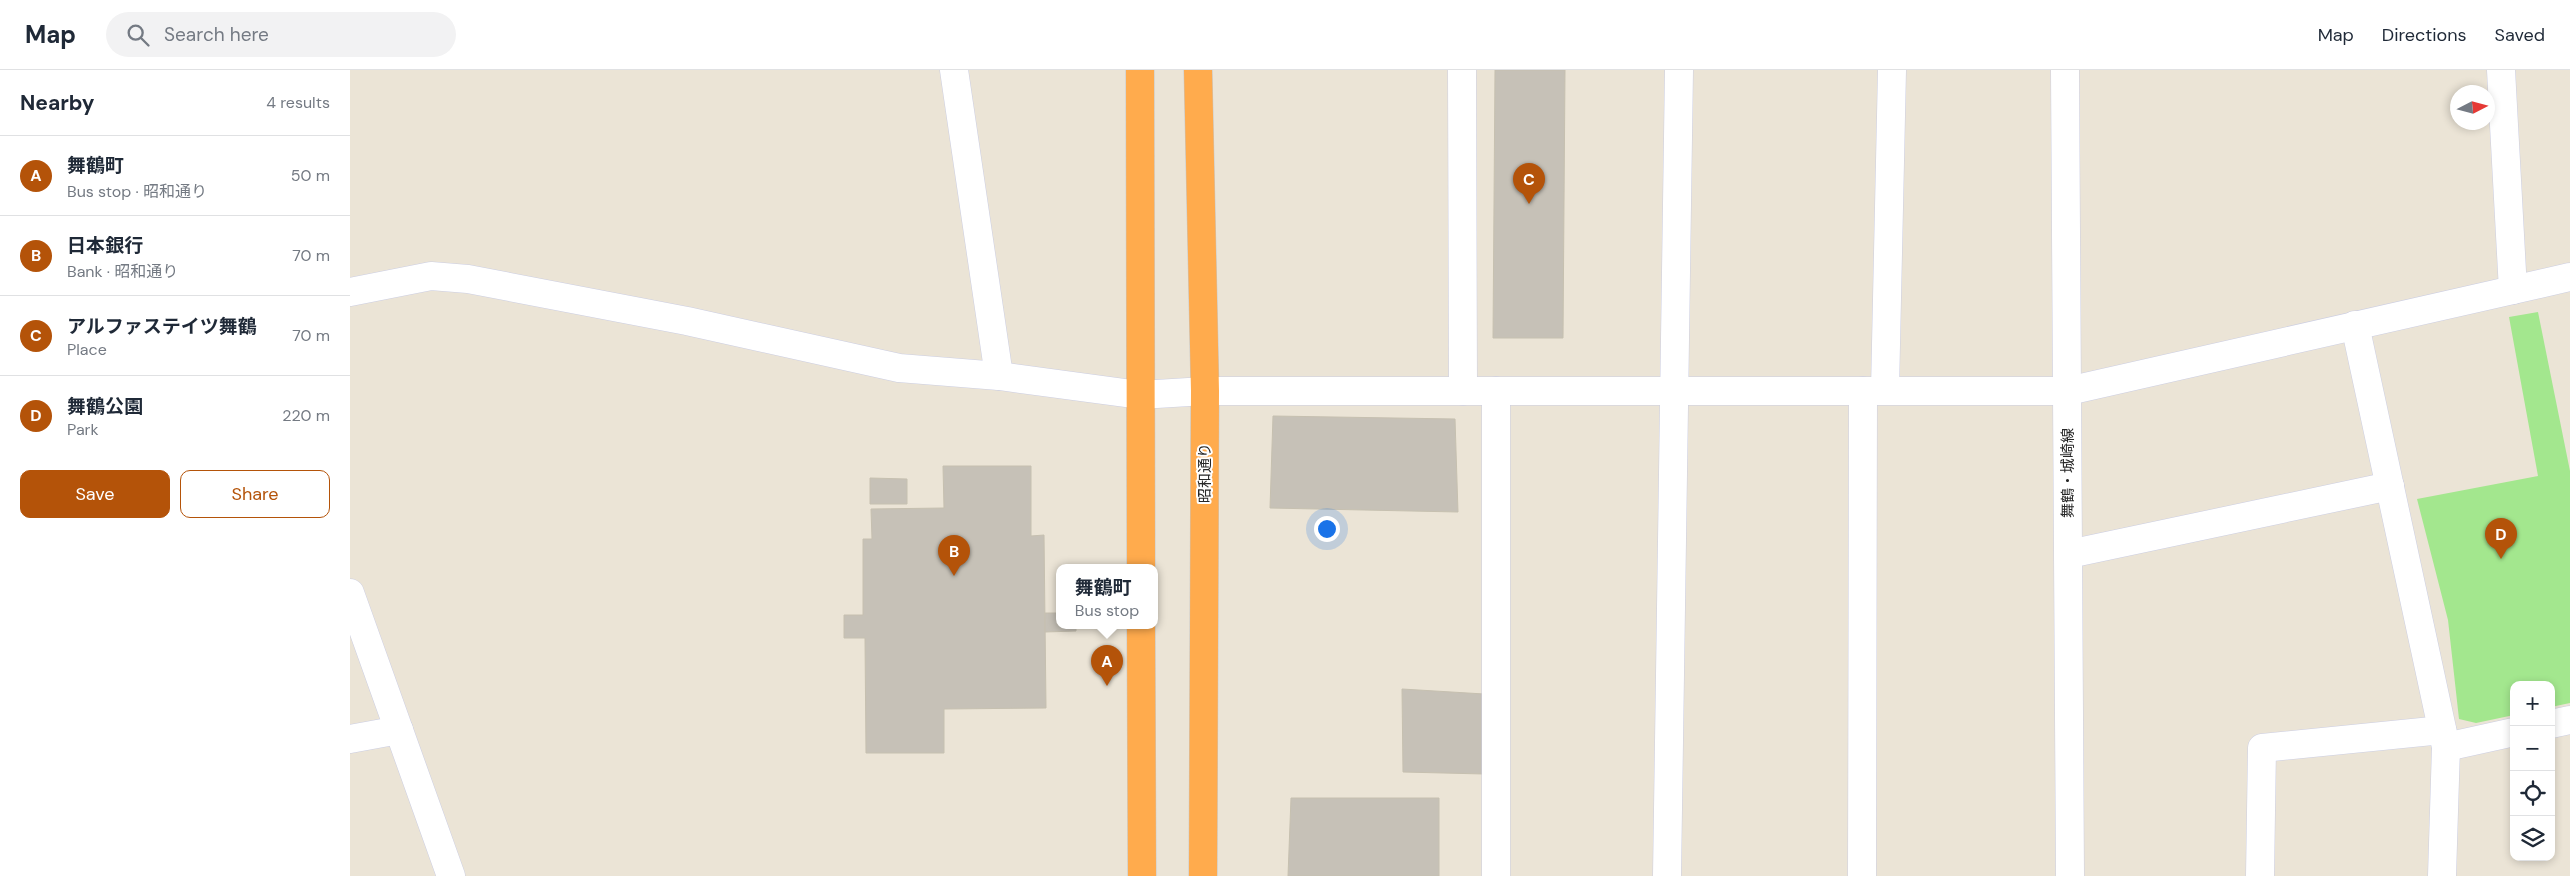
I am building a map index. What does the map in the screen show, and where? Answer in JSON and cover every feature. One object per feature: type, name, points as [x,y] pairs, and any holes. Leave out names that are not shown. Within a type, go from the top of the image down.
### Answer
[{"type":"highway","points":[[1140,70],[1141,564]]},
{"type":"highway","name":"昭和通り","points":[[1198,70],[1205,391],[1203,876]]},
{"type":"highway","points":[[1141,629],[1142,876]]},
{"type":"street","points":[[954,70],[999,376]]},
{"type":"street","points":[[1462,70],[1463,391]]},
{"type":"street","points":[[1667,876],[1679,70]]},
{"type":"street","points":[[1862,876],[1874,391],[1892,70]]},
{"type":"street","name":"舞鶴・城崎線","points":[[2065,70],[2070,876]]},
{"type":"street","points":[[2500,70],[2514,290]]},
{"type":"street","points":[[350,292],[431,276],[468,279],[687,321],[899,368],[999,376],[1140,395],[1205,391],[2068,391],[2570,277]]},
{"type":"street","points":[[2356,325],[2444,739],[2442,876]]},
{"type":"street","points":[[1496,391],[1496,876]]},
{"type":"street","points":[[2069,554],[2390,486]]},
{"type":"street","points":[[350,593],[451,876]]},
{"type":"street","points":[[2555,723],[2570,720]]},
{"type":"street","points":[[350,738],[399,730]]},
{"type":"street","points":[[2260,876],[2262,748],[2444,739],[2510,732]]},
{"type":"green space","points":[[2538,312],[2570,471],[2570,703],[2555,706],[2555,681],[2510,681],[2510,716],[2476,723],[2459,719],[2448,620],[2417,499],[2538,476],[2509,317]]},
{"type":"building","points":[[1495,70],[1565,70],[1563,338],[1493,338]]},
{"type":"building","points":[[1273,416],[1455,419],[1458,512],[1270,508]]},
{"type":"building","points":[[943,466],[1031,466],[1031,536],[1044,535],[1046,708],[944,709],[944,753],[866,753],[865,638],[844,638],[844,615],[863,615],[863,539],[872,539],[871,509],[944,508]]},
{"type":"building","points":[[870,478],[907,479],[907,504],[870,504]]},
{"type":"building","points":[[1045,613],[1056,613],[1056,629],[1076,629],[1076,631],[1045,632]]},
{"type":"building","points":[[1402,689],[1484,694],[1484,774],[1403,772]]},
{"type":"building","points":[[1291,798],[1439,798],[1439,876],[1288,876]]},
{"type":"place","name":"アルファステイツ舞鶴","points":[[1529,204]]},
{"type":"place","name":"舞鶴公園","points":[[2501,559]]},
{"type":"place","name":"日本銀行","points":[[954,576]]},
{"type":"place","name":"舞鶴町","points":[[1107,686]]}]
